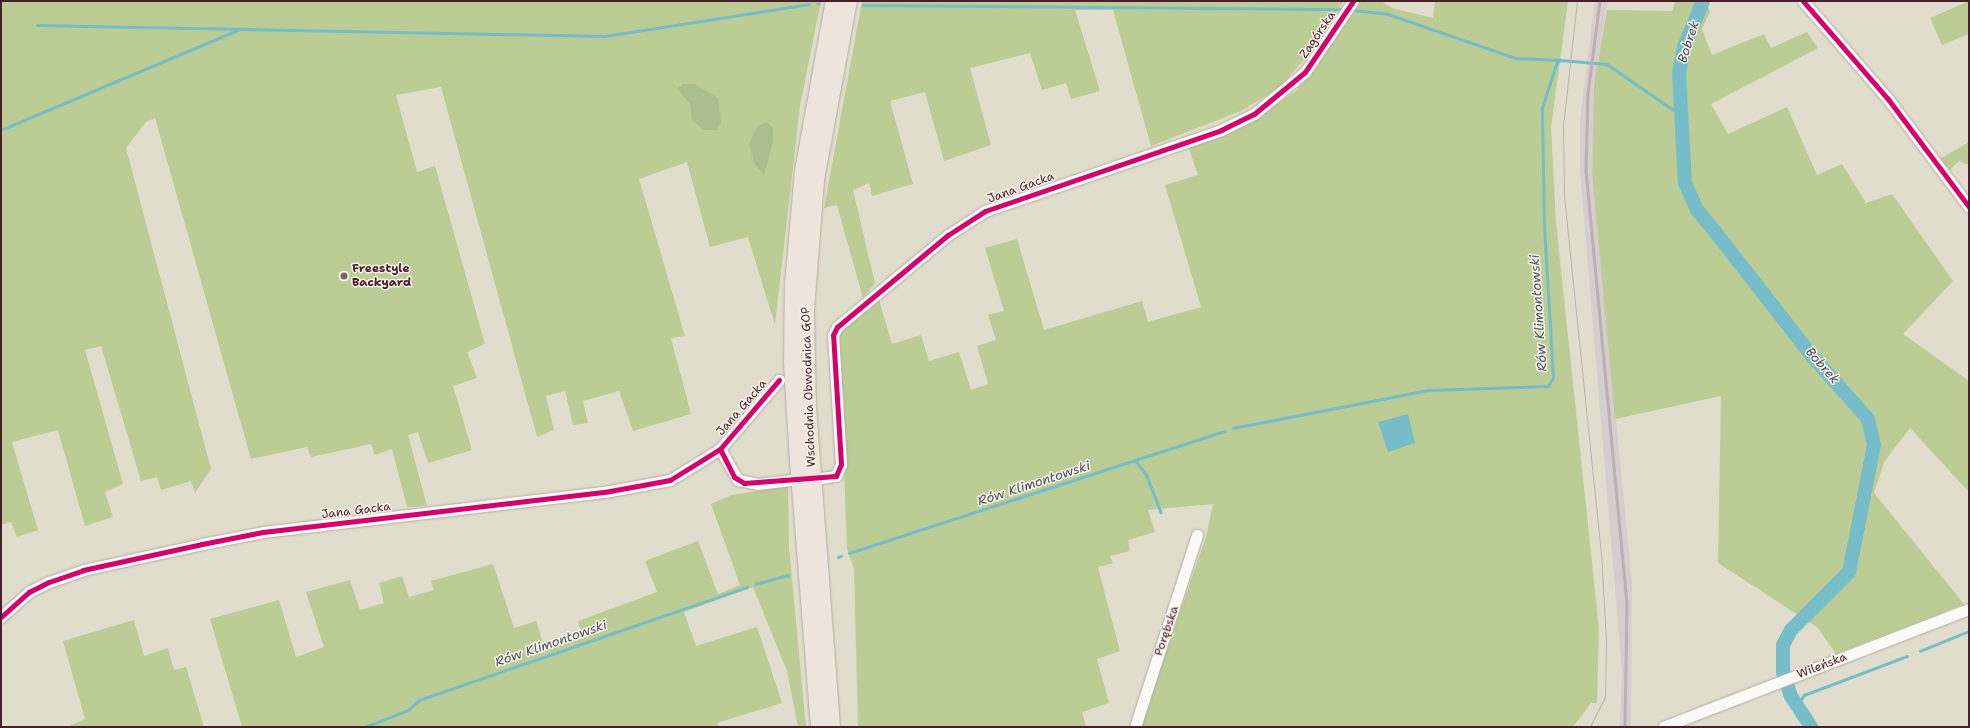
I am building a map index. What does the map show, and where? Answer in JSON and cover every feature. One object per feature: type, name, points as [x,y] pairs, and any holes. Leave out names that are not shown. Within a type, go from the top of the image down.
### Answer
[{"type":"highway","name":"Wschodnia Obwodnica GOP","points":[[819,727],[798,460],[793,292],[803,170],[834,1]]},
{"type":"highway","name":"Wschodnia Obwodnica GOP","points":[[832,727],[808,409],[806,310],[816,180],[849,1]]},
{"type":"street","points":[[1803,1],[1888,99],[1969,207]]},
{"type":"street","name":"Zagórska","points":[[1298,80],[1343,17],[1351,3]]},
{"type":"street","name":"Jana Gacka","points":[[821,478],[840,472],[833,336],[843,322],[971,219],[1007,202],[1221,130],[1263,108],[1298,80]]},
{"type":"street","name":"Jana Gacka","points":[[1,617],[29,592],[84,570],[263,532],[648,486],[693,468],[720,449],[779,380]]},
{"type":"street","name":"Jana Gacka","points":[[720,449],[738,480],[758,484],[791,480]]},
{"type":"street","name":"Porębska","points":[[1135,727],[1197,535]]},
{"type":"street","name":"Wileńska","points":[[1663,727],[1675,725],[1772,685],[1969,609]]},
{"type":"shaded area","points":[[1595,1],[1608,1],[1594,85],[1592,173],[1632,583],[1631,727],[1620,727],[1622,672],[1580,171],[1580,120]]},
{"type":"green space","points":[[1,1],[821,1],[800,106],[775,325],[748,237],[710,247],[687,162],[639,179],[685,336],[671,338],[691,414],[633,431],[619,391],[583,401],[588,423],[573,425],[565,391],[546,396],[554,430],[537,437],[441,87],[396,95],[417,172],[435,166],[485,344],[467,352],[477,378],[453,386],[472,450],[428,463],[418,432],[408,435],[427,506],[407,507],[392,449],[375,455],[371,444],[311,457],[307,447],[251,459],[155,118],[146,122],[126,148],[211,469],[195,493],[191,481],[161,490],[157,477],[141,481],[101,346],[85,350],[123,484],[105,492],[113,517],[85,526],[58,430],[12,442],[38,530],[17,537],[11,522],[1,525]]},
{"type":"green space","points":[[862,1],[1344,1],[1313,49],[1279,88],[1241,111],[1151,146],[1113,10],[1075,10],[1100,91],[1071,99],[1066,83],[1042,90],[1030,53],[970,68],[991,145],[944,161],[925,92],[890,101],[913,184],[872,196],[869,183],[853,190],[875,283],[863,298],[837,205],[824,208]]},
{"type":"green space","points":[[1362,1],[1381,1],[1392,8],[1433,18],[1435,1],[1568,1],[1551,128],[1556,222],[1599,629],[1597,703],[1591,703],[1573,727],[1140,727],[1206,537],[1213,504],[1148,510],[1155,532],[1128,540],[1130,551],[1110,556],[1113,563],[1098,567],[1120,651],[1097,659],[1109,703],[1082,712],[1086,727],[858,727],[854,569],[847,549],[839,333],[879,300],[892,344],[921,335],[929,361],[959,352],[971,390],[988,384],[977,346],[996,340],[988,315],[1004,311],[985,248],[1017,239],[1044,330],[1142,301],[1148,322],[1201,307],[1165,185],[1198,175],[1188,146],[1236,130],[1296,91]]},
{"type":"green space","points":[[1675,1],[1706,1],[1710,12],[1702,29],[1712,55],[1764,34],[1771,48],[1807,32],[1818,48],[1711,104],[1728,134],[1787,107],[1817,175],[1842,164],[1866,203],[1892,194],[1953,281],[1903,334],[1969,381],[1969,492],[1910,428],[1884,462],[1874,493],[1964,604],[1836,654],[1818,628],[1718,563],[1721,396],[1615,419],[1592,173],[1594,85],[1607,10],[1672,11]]},
{"type":"green space","points":[[1969,1],[1969,34],[1942,45],[1930,18]]},
{"type":"green space","points":[[682,84],[695,84],[718,98],[721,122],[717,130],[704,130],[692,120],[690,104],[677,89]]},
{"type":"green space","points":[[767,122],[773,128],[773,142],[764,175],[754,163],[749,144],[757,126]]},
{"type":"green space","points":[[1969,142],[1969,165],[1959,161],[1950,170],[1940,159]]},
{"type":"green space","points":[[788,486],[789,547],[806,727],[798,727],[787,671],[753,587],[684,612],[696,646],[757,627],[782,703],[717,723],[719,727],[242,727],[210,619],[279,600],[296,657],[324,647],[306,592],[350,580],[360,610],[384,603],[379,583],[402,576],[409,597],[434,590],[431,581],[493,564],[514,628],[536,621],[545,650],[583,638],[578,621],[657,592],[645,561],[698,541],[718,594],[740,585],[711,504],[732,495]]},
{"type":"green space","points":[[134,620],[144,656],[168,648],[174,670],[186,667],[204,727],[67,727],[85,719],[63,641]]},
{"type":"water","points":[[1408,414],[1415,443],[1388,452],[1378,422]]},
{"type":"waterway","name":"Bobrek","points":[[1703,1],[1684,47],[1679,73],[1685,183],[1697,210],[1813,357],[1868,419],[1874,445],[1849,572],[1791,630],[1783,645],[1783,672],[1791,696],[1811,727]]},
{"type":"waterway","points":[[37,25],[605,36],[809,4]]},
{"type":"waterway","points":[[863,5],[1343,9]]},
{"type":"waterway","points":[[1352,10],[1388,14],[1516,58],[1559,60]]},
{"type":"waterway","points":[[1,130],[240,29]]},
{"type":"waterway","name":"Rów Klimontowski","points":[[1233,428],[1429,390],[1548,386],[1553,378],[1544,227],[1542,108],[1556,64],[1560,60],[1607,64],[1681,115]]},
{"type":"waterway","name":"Rów Klimontowski","points":[[849,553],[1225,431]]},
{"type":"waterway","points":[[1136,461],[1146,474],[1161,512]]},
{"type":"waterway","name":"Rów Klimontowski","points":[[755,584],[788,575]]},
{"type":"waterway","name":"Rów Klimontowski","points":[[365,727],[408,710],[419,700],[747,587]]},
{"type":"waterway","points":[[1920,651],[1969,631]]},
{"type":"waterway","points":[[1797,706],[1804,695],[1907,656]]},
{"type":"tram line","points":[[1577,1],[1563,125],[1564,196],[1601,552],[1606,641],[1605,697],[1590,727]]},
{"type":"railway","points":[[1600,1],[1588,94],[1586,170],[1627,601],[1625,727]]},
{"type":"cycle path","points":[[720,449],[734,477],[744,483],[836,476],[841,464],[833,335],[837,327],[948,235],[985,211],[1221,130],[1254,114],[1305,72],[1353,1]]},
{"type":"cycle path","points":[[1803,1],[1888,99],[1969,207]]},
{"type":"cycle path","points":[[1,617],[29,592],[49,582],[83,570],[202,544],[263,532],[610,491],[670,480],[720,449],[779,380]]},
{"type":"place","name":"Freestyle Backyard","points":[[344,276]]}]
